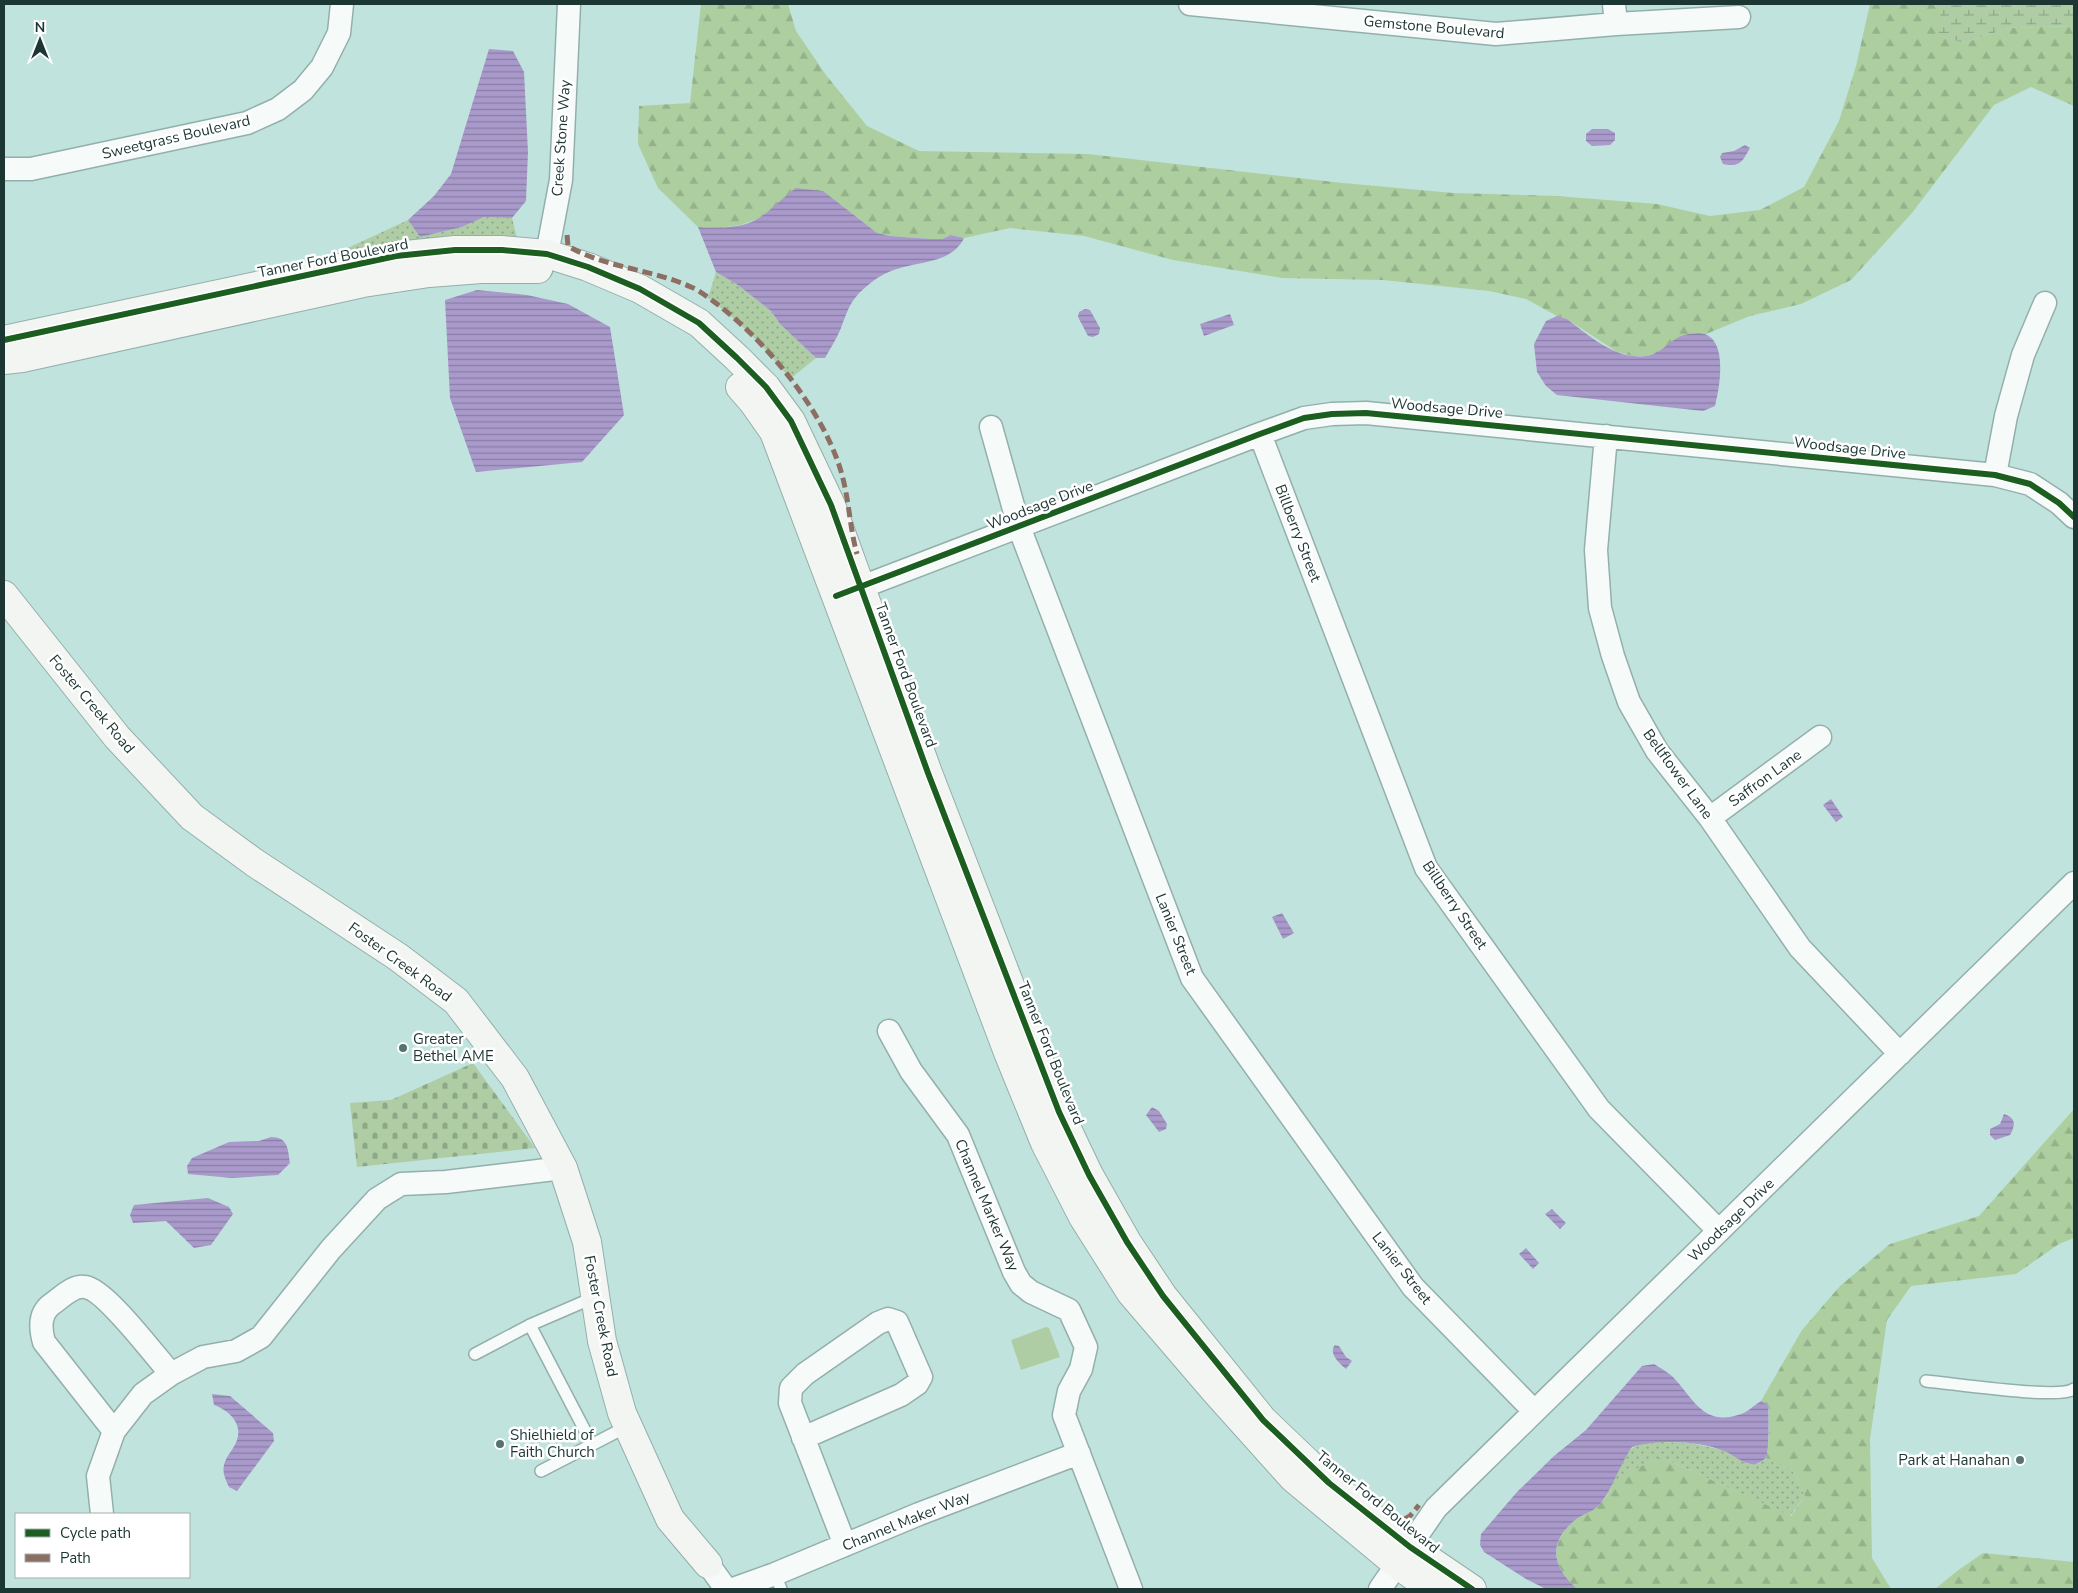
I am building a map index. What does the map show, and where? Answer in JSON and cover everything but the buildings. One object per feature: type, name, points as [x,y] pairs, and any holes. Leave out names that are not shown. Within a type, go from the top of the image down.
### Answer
[{"type":"street","name":"Sweetgrass Boulevard","points":[[4,169],[31,169],[247,123],[278,109],[303,90],[322,68],[339,33],[342,4]]},
{"type":"street","name":"Creek Stone Way","points":[[544,262],[561,180],[569,4]]},
{"type":"street","name":"Gemstone Boulevard","points":[[1190,4],[1496,34],[1615,14],[1739,17]]},
{"type":"street","name":"Tanner Ford Boulevard","points":[[4,340],[396,256],[455,250],[502,250],[544,262],[588,267],[640,289],[699,323],[754,375],[791,421],[831,505],[849,592],[928,773],[1059,1112],[1089,1174],[1127,1242],[1163,1296],[1263,1420],[1404,1556],[1432,1589]]},
{"type":"street","name":"Tanner Ford Boulevard","points":[[4,360],[22,358],[362,283],[544,262]]},
{"type":"street","points":[[1995,476],[2006,416],[2016,381],[2024,355],[2045,303]]},
{"type":"street","name":"Woodsage Drive","points":[[849,592],[1260,434],[1304,418],[1332,414],[1366,413],[1995,476],[2030,484],[2059,503],[2074,517]]},
{"type":"street","name":"Lanier Street","points":[[991,427],[1018,527],[1192,978],[1413,1287],[1534,1411]]},
{"type":"street","name":"Billberry Street","points":[[1260,434],[1426,868],[1599,1109],[1719,1231]]},
{"type":"street","name":"Bellflower Lane","points":[[1606,436],[1596,550],[1600,608],[1613,656],[1629,702],[1657,751],[1710,818],[1800,948],[1900,1054]]},
{"type":"street","name":"Foster Creek Road","points":[[4,595],[116,737],[192,818],[255,863],[398,957],[456,1001],[515,1078],[562,1168],[587,1242],[602,1341],[622,1413],[670,1520],[708,1564]]},
{"type":"street","name":"Saffron Lane","points":[[1710,818],[1820,737]]},
{"type":"street","name":"Woodsage Drive","points":[[1380,1589],[1436,1508],[2074,883]]},
{"type":"street","name":"Channel Marker Way","points":[[889,1031],[912,1071],[958,1136],[1014,1272],[1022,1284],[1031,1292],[1069,1310],[1079,1329],[1086,1347],[1081,1369],[1069,1391],[1064,1415],[1131,1589]]},
{"type":"street","points":[[102,1513],[98,1476],[114,1431],[143,1394],[171,1374],[203,1357],[236,1351],[262,1337],[332,1249],[377,1199],[402,1184],[446,1182],[562,1168]]},
{"type":"street","points":[[114,1431],[44,1342],[40,1330],[42,1318],[48,1306],[72,1289],[84,1286],[95,1289],[108,1300],[171,1374]]},
{"type":"street","points":[[803,1438],[901,1395],[917,1384],[921,1377],[897,1322],[888,1319],[878,1323],[805,1374],[791,1388],[790,1403],[803,1438],[845,1545]]},
{"type":"street","name":"Channel Maker Way","points":[[733,1589],[778,1582],[845,1545],[919,1514],[1079,1453]]},
{"type":"street","name":"Tanner Ford Boulevard","points":[[1404,1556],[1472,1589]]},
{"type":"street","points":[[708,1564],[726,1589]]},
{"type":"lane","points":[[475,1354],[530,1325],[596,1297]]},
{"type":"lane","points":[[530,1325],[592,1444]]},
{"type":"lane","points":[[1926,1381],[2045,1393],[2070,1392],[2074,1389]]},
{"type":"lane","points":[[541,1471],[628,1426]]},
{"type":"green space","points":[[701,4],[788,4],[796,31],[826,75],[867,126],[919,151],[1088,154],[1343,183],[1453,193],[1557,196],[1657,204],[1710,216],[1760,210],[1804,187],[1839,121],[1856,66],[1870,4],[1943,4],[1937,35],[1964,43],[2008,28],[2074,26],[2074,106],[2031,87],[1994,105],[1912,213],[1851,280],[1801,304],[1750,316],[1706,334],[1693,333],[1657,353],[1646,356],[1632,356],[1617,352],[1567,319],[1557,316],[1526,299],[1489,291],[1383,280],[1282,278],[1173,260],[1084,236],[1010,228],[964,238],[952,235],[942,239],[890,236],[877,233],[823,192],[770,210],[758,219],[740,225],[720,228],[698,227],[658,188],[638,144],[639,106],[690,103]]},
{"type":"green space","points":[[1943,4],[2074,4],[2074,26],[2008,28],[1964,43],[1936,35]]},
{"type":"green space","points":[[484,217],[512,218],[517,238],[324,259],[408,220],[420,237],[462,227]]},
{"type":"green space","points":[[716,272],[738,285],[771,311],[780,324],[816,358],[790,379],[752,336],[708,298]]},
{"type":"green space","points":[[473,1063],[535,1148],[357,1167],[350,1103],[391,1100]]},
{"type":"green space","points":[[2074,1109],[2074,1238],[2059,1244],[2016,1274],[1911,1286],[1887,1320],[1870,1439],[1872,1558],[1891,1589],[1577,1589],[1569,1581],[1559,1565],[1557,1557],[1559,1540],[1565,1531],[1576,1520],[1598,1505],[1626,1476],[1637,1468],[1661,1457],[1791,1516],[1805,1496],[1792,1470],[1766,1459],[1769,1410],[1768,1405],[1761,1401],[1802,1330],[1840,1286],[1890,1244],[1979,1216]]},
{"type":"green space","points":[[1046,1327],[1049,1328],[1060,1357],[1021,1370],[1011,1340]]},
{"type":"green space","points":[[1660,1442],[1691,1443],[1723,1450],[1748,1464],[1757,1464],[1766,1459],[1792,1470],[1805,1496],[1790,1516],[1661,1457],[1630,1473],[1604,1498],[1625,1456],[1634,1447],[1640,1444]]},
{"type":"green space","points":[[1983,1553],[2074,1562],[2074,1589],[1935,1589]]},
{"type":"shaded area","points":[[489,49],[513,51],[524,72],[528,152],[526,201],[512,218],[484,217],[462,227],[420,237],[408,220],[434,196],[451,174]]},
{"type":"shaded area","points":[[1592,129],[1608,129],[1615,133],[1615,140],[1610,145],[1592,146],[1586,141],[1586,134]]},
{"type":"shaded area","points":[[1745,145],[1750,148],[1741,162],[1734,165],[1723,164],[1720,157],[1722,153],[1734,151]]},
{"type":"shaded area","points":[[796,188],[823,191],[877,233],[890,236],[931,239],[942,239],[951,235],[964,238],[959,246],[944,257],[893,270],[870,283],[857,295],[851,305],[825,358],[816,358],[780,324],[771,311],[738,285],[716,272],[698,227],[730,227],[752,222]]},
{"type":"shaded area","points":[[477,290],[527,295],[568,304],[610,327],[624,415],[582,462],[476,472],[450,398],[445,300]]},
{"type":"shaded area","points":[[1085,309],[1090,310],[1100,328],[1099,334],[1093,337],[1088,336],[1078,317],[1079,312]]},
{"type":"shaded area","points":[[1230,314],[1234,325],[1204,336],[1200,324]]},
{"type":"shaded area","points":[[1557,316],[1567,319],[1607,347],[1633,356],[1655,353],[1681,336],[1692,333],[1709,336],[1715,342],[1719,352],[1720,363],[1719,386],[1715,406],[1703,411],[1557,395],[1546,386],[1537,372],[1534,344],[1546,321]]},
{"type":"shaded area","points":[[1831,799],[1843,817],[1836,822],[1823,805]]},
{"type":"shaded area","points":[[1282,913],[1294,933],[1283,939],[1272,917]]},
{"type":"shaded area","points":[[1152,1107],[1159,1111],[1167,1124],[1166,1129],[1159,1132],[1146,1115]]},
{"type":"shaded area","points":[[2004,1114],[2013,1120],[2013,1128],[2010,1135],[1995,1140],[1990,1135],[1990,1129],[2000,1124]]},
{"type":"shaded area","points":[[271,1137],[281,1139],[289,1153],[290,1163],[278,1175],[232,1178],[188,1174],[187,1166],[192,1158],[229,1142],[259,1141]]},
{"type":"shaded area","points":[[208,1198],[229,1207],[233,1214],[211,1245],[194,1248],[166,1221],[133,1223],[130,1215],[134,1205]]},
{"type":"shaded area","points":[[1552,1209],[1566,1223],[1560,1229],[1545,1214]]},
{"type":"shaded area","points":[[1526,1248],[1539,1263],[1533,1269],[1519,1254]]},
{"type":"shaded area","points":[[1335,1345],[1339,1346],[1346,1357],[1352,1361],[1346,1369],[1334,1355],[1333,1348]]},
{"type":"shaded area","points":[[1654,1364],[1673,1377],[1700,1408],[1716,1417],[1741,1414],[1761,1401],[1768,1405],[1769,1423],[1766,1458],[1756,1464],[1752,1464],[1724,1451],[1691,1443],[1666,1442],[1642,1444],[1632,1447],[1602,1502],[1574,1521],[1559,1539],[1556,1556],[1559,1565],[1569,1581],[1577,1589],[1546,1589],[1526,1579],[1484,1552],[1480,1545],[1481,1534],[1517,1492],[1554,1456],[1586,1430],[1642,1366]]},
{"type":"shaded area","points":[[212,1394],[230,1396],[273,1433],[274,1441],[237,1491],[229,1487],[224,1468],[226,1459],[237,1440],[238,1428],[229,1414],[214,1405]]},
{"type":"marked path","points":[[567,235],[568,246],[582,253],[613,264],[661,276],[697,290],[732,316],[770,353],[804,396],[830,442],[842,476],[857,554]]},
{"type":"marked path","points":[[1390,1518],[1401,1521],[1410,1516],[1419,1505]]},
{"type":"cycle path","points":[[4,340],[396,256],[455,250],[502,250],[547,254],[588,267],[640,289],[699,323],[766,387],[791,421],[831,505],[928,773],[1059,1112],[1089,1175],[1127,1242],[1163,1296],[1263,1420],[1329,1483],[1410,1547],[1472,1589]]},
{"type":"cycle path","points":[[836,596],[1260,434],[1304,418],[1332,414],[1366,413],[1995,475],[2030,484],[2059,503],[2074,517]]},
{"type":"place","name":"Greater Bethel AME","points":[[403,1048]]},
{"type":"place","name":"Shielhield of Faith Church","points":[[500,1444]]},
{"type":"place","name":"Park at Hanahan","points":[[2020,1460]]}]
